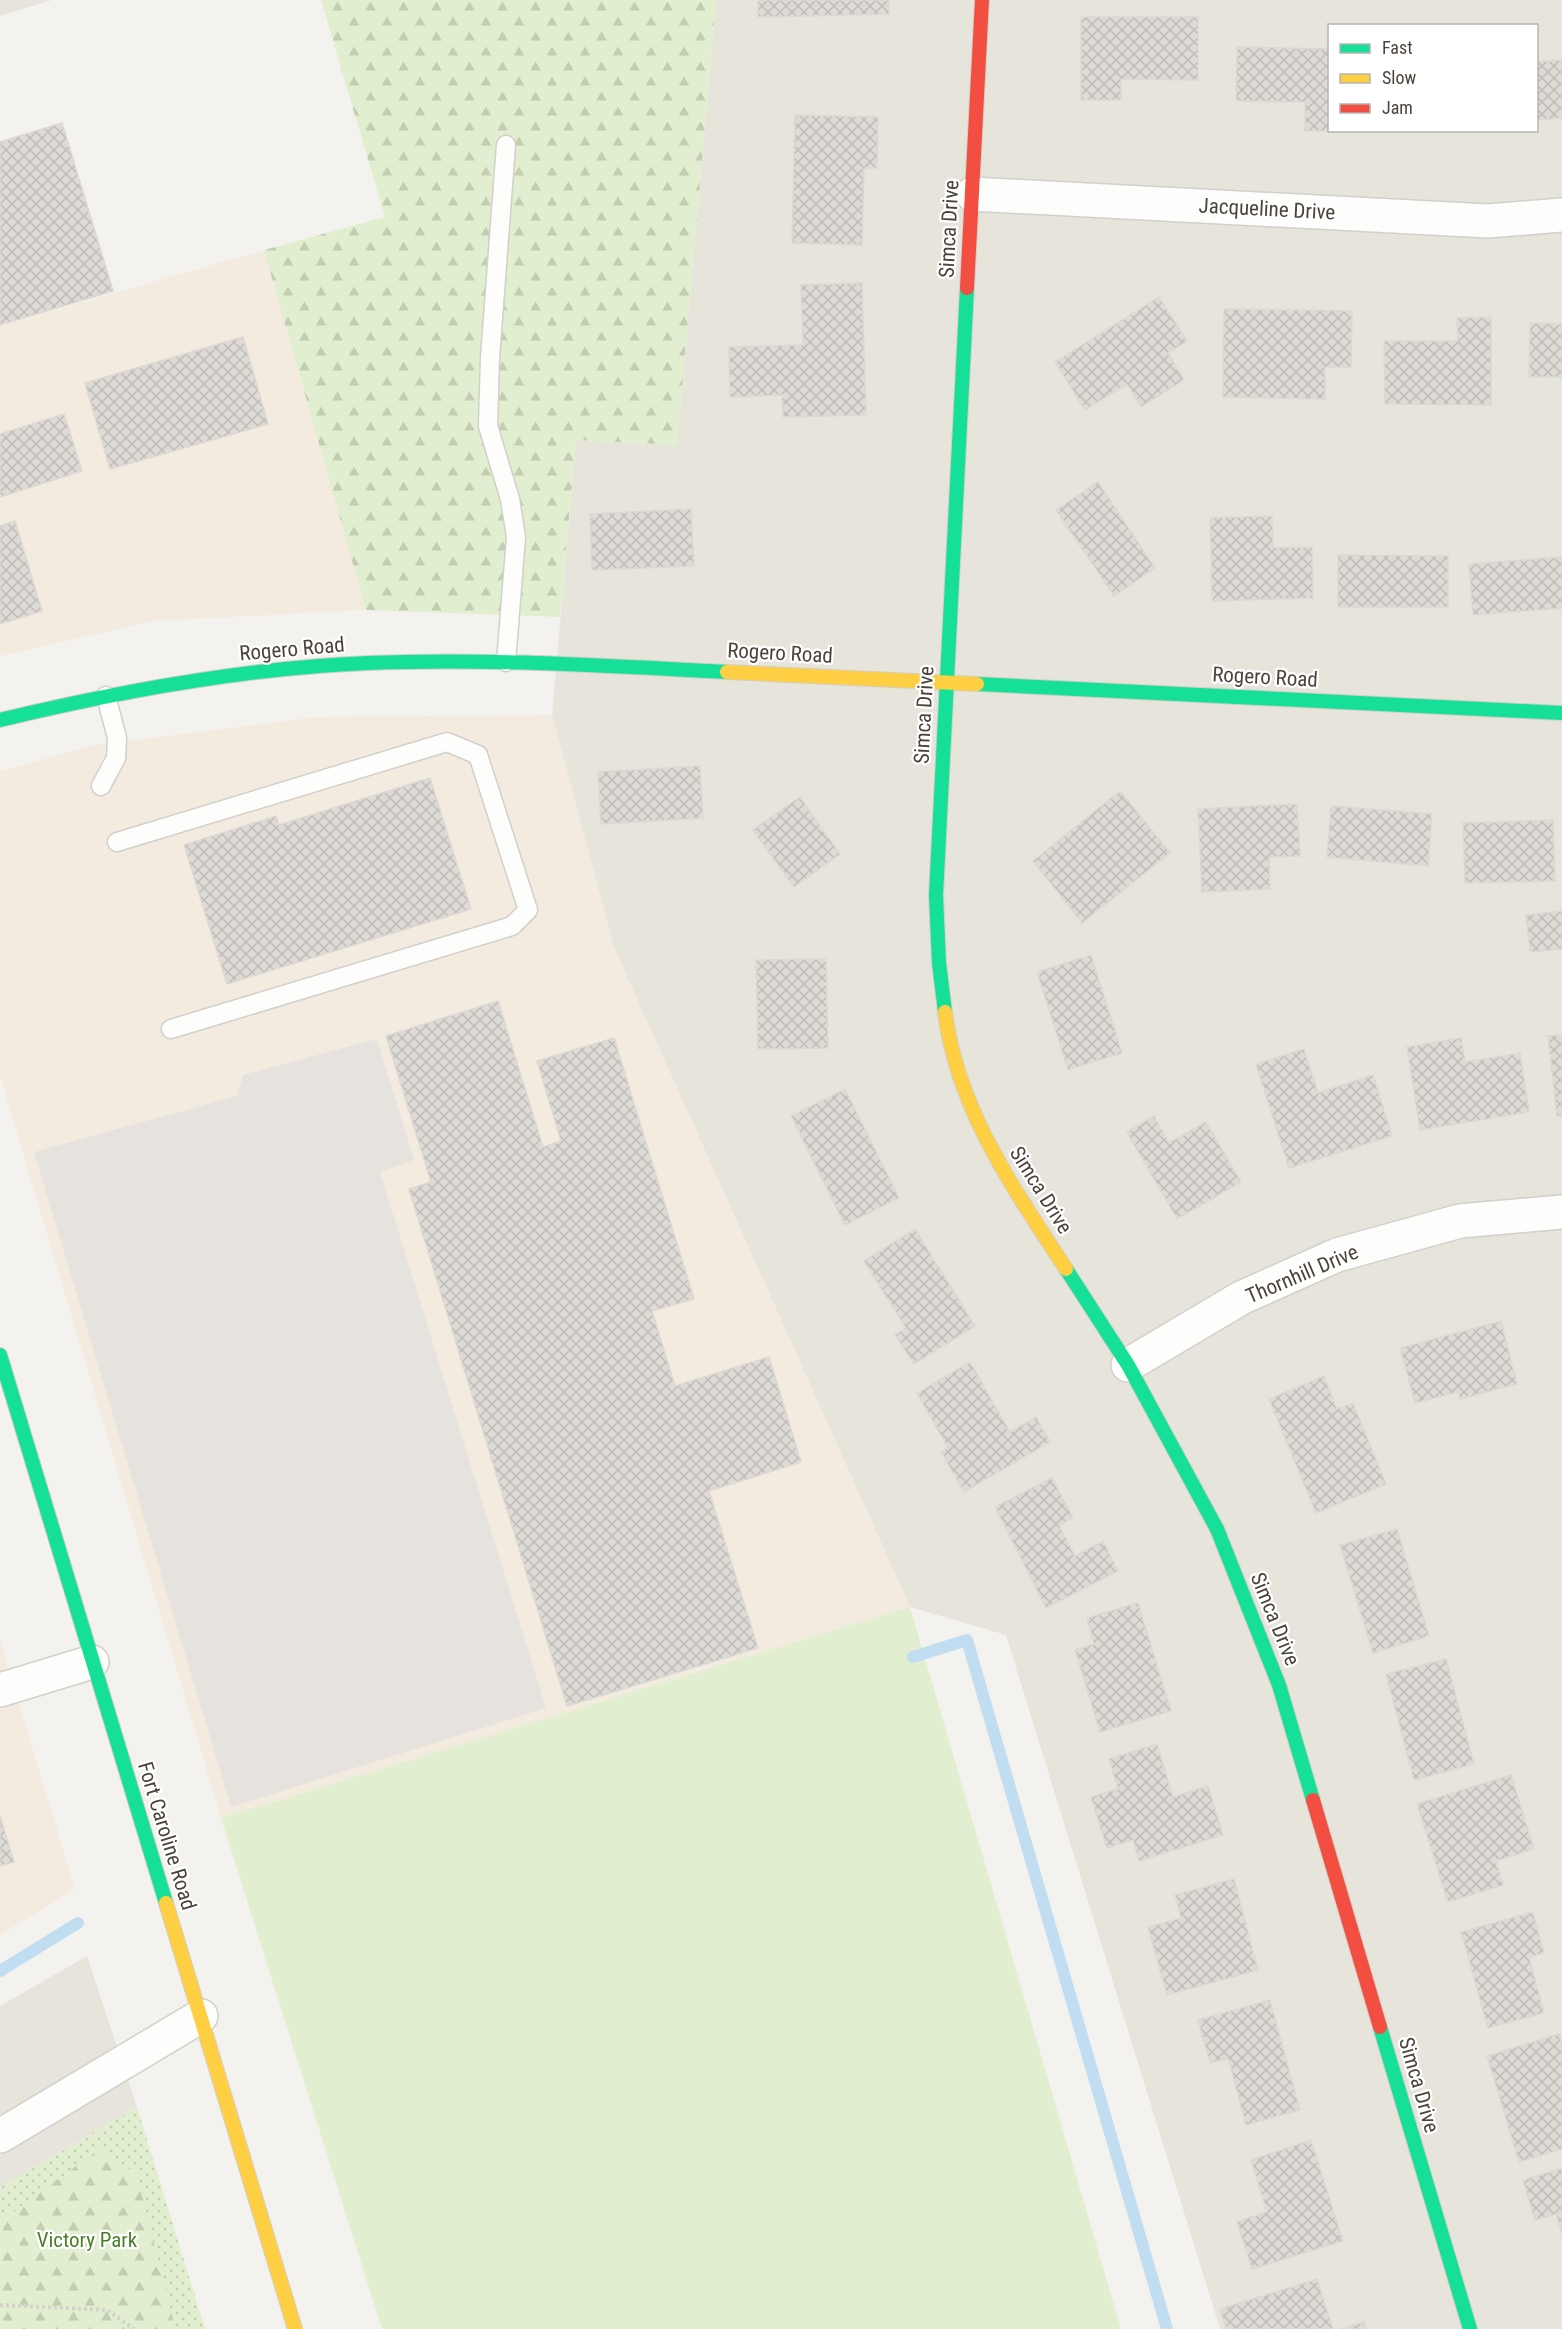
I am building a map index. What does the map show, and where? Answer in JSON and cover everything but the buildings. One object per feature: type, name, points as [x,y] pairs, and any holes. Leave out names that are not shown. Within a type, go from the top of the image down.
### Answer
[{"type":"street","name":"Simca Drive","points":[[982,0],[936,895],[939,963],[947,1028],[962,1086],[1000,1168],[1128,1365],[1217,1529],[1279,1685],[1470,2329]]},
{"type":"street","name":"Jacqueline Drive","points":[[972,194],[1488,221],[1562,215]]},
{"type":"street","name":"Rogero Road","points":[[0,720],[169,684],[269,670],[368,663],[506,662],[1562,713]]},
{"type":"street","name":"Thornhill Drive","points":[[1128,1365],[1241,1298],[1337,1255],[1460,1221],[1562,1212]]},
{"type":"street","name":"Fort Caroline Road","points":[[0,1355],[296,2329]]},
{"type":"street","points":[[0,1690],[92,1662]]},
{"type":"street","points":[[0,2136],[201,2016]]},
{"type":"lane","points":[[506,146],[490,358],[488,426],[510,499],[516,537],[506,662]]},
{"type":"lane","points":[[101,786],[116,758],[117,738],[106,696]]},
{"type":"lane","points":[[117,842],[447,742],[478,755],[528,910],[512,926],[171,1029]]},
{"type":"path","points":[[0,2306],[107,2310],[134,2329]]},
{"type":"shaded area","points":[[0,0],[52,0],[0,16]]},
{"type":"shaded area","points":[[716,0],[1562,0],[1562,2329],[1220,2329],[1006,1635],[910,1607],[614,948],[552,715],[576,440],[677,445]]},
{"type":"shaded area","points":[[264,250],[366,610],[153,621],[0,656],[0,326]]},
{"type":"shaded area","points":[[552,715],[614,948],[910,1607],[221,1818],[0,1076],[0,771],[95,745],[317,717]]},
{"type":"shaded area","points":[[377,1039],[414,1160],[380,1172],[546,1708],[231,1807],[34,1152],[237,1096],[243,1075]]},
{"type":"shaded area","points":[[0,1640],[75,1889],[0,1935]]},
{"type":"shaded area","points":[[87,1956],[137,2107],[0,2188],[0,2006]]},
{"type":"green space","points":[[321,0],[716,0],[677,445],[576,440],[560,617],[366,610],[264,250],[385,217]]},
{"type":"green space","points":[[910,1607],[1121,2329],[382,2329],[221,1818]]},
{"type":"green space","name":"Victory Park","points":[[137,2107],[205,2329],[0,2329],[0,2188]]},
{"type":"green space","name":"Victory Park","points":[[101,2148],[137,2175],[173,2319],[171,2329],[0,2329],[0,2222]]},
{"type":"waterway","points":[[913,1657],[967,1640],[1167,2329]]},
{"type":"waterway","points":[[0,1971],[78,1923]]},
{"type":"traffic: fast","points":[[945,1012],[939,963],[936,895],[967,288]]},
{"type":"traffic: fast","points":[[0,720],[182,682],[322,666],[413,662],[503,662],[727,672]]},
{"type":"traffic: fast","points":[[977,684],[1562,713]]},
{"type":"traffic: fast","points":[[1066,1269],[1128,1365],[1217,1529],[1279,1685],[1313,1800]]},
{"type":"traffic: fast","points":[[0,1355],[166,1903]]},
{"type":"traffic: fast","points":[[1380,2027],[1470,2329]]},
{"type":"traffic: slow","points":[[727,672],[977,684]]},
{"type":"traffic: slow","points":[[945,1012],[962,1082],[990,1147],[1066,1269]]},
{"type":"traffic: slow","points":[[166,1903],[295,2329]]},
{"type":"traffic: jam","points":[[967,288],[982,0]]},
{"type":"traffic: jam","points":[[1313,1800],[1380,2027]]}]
